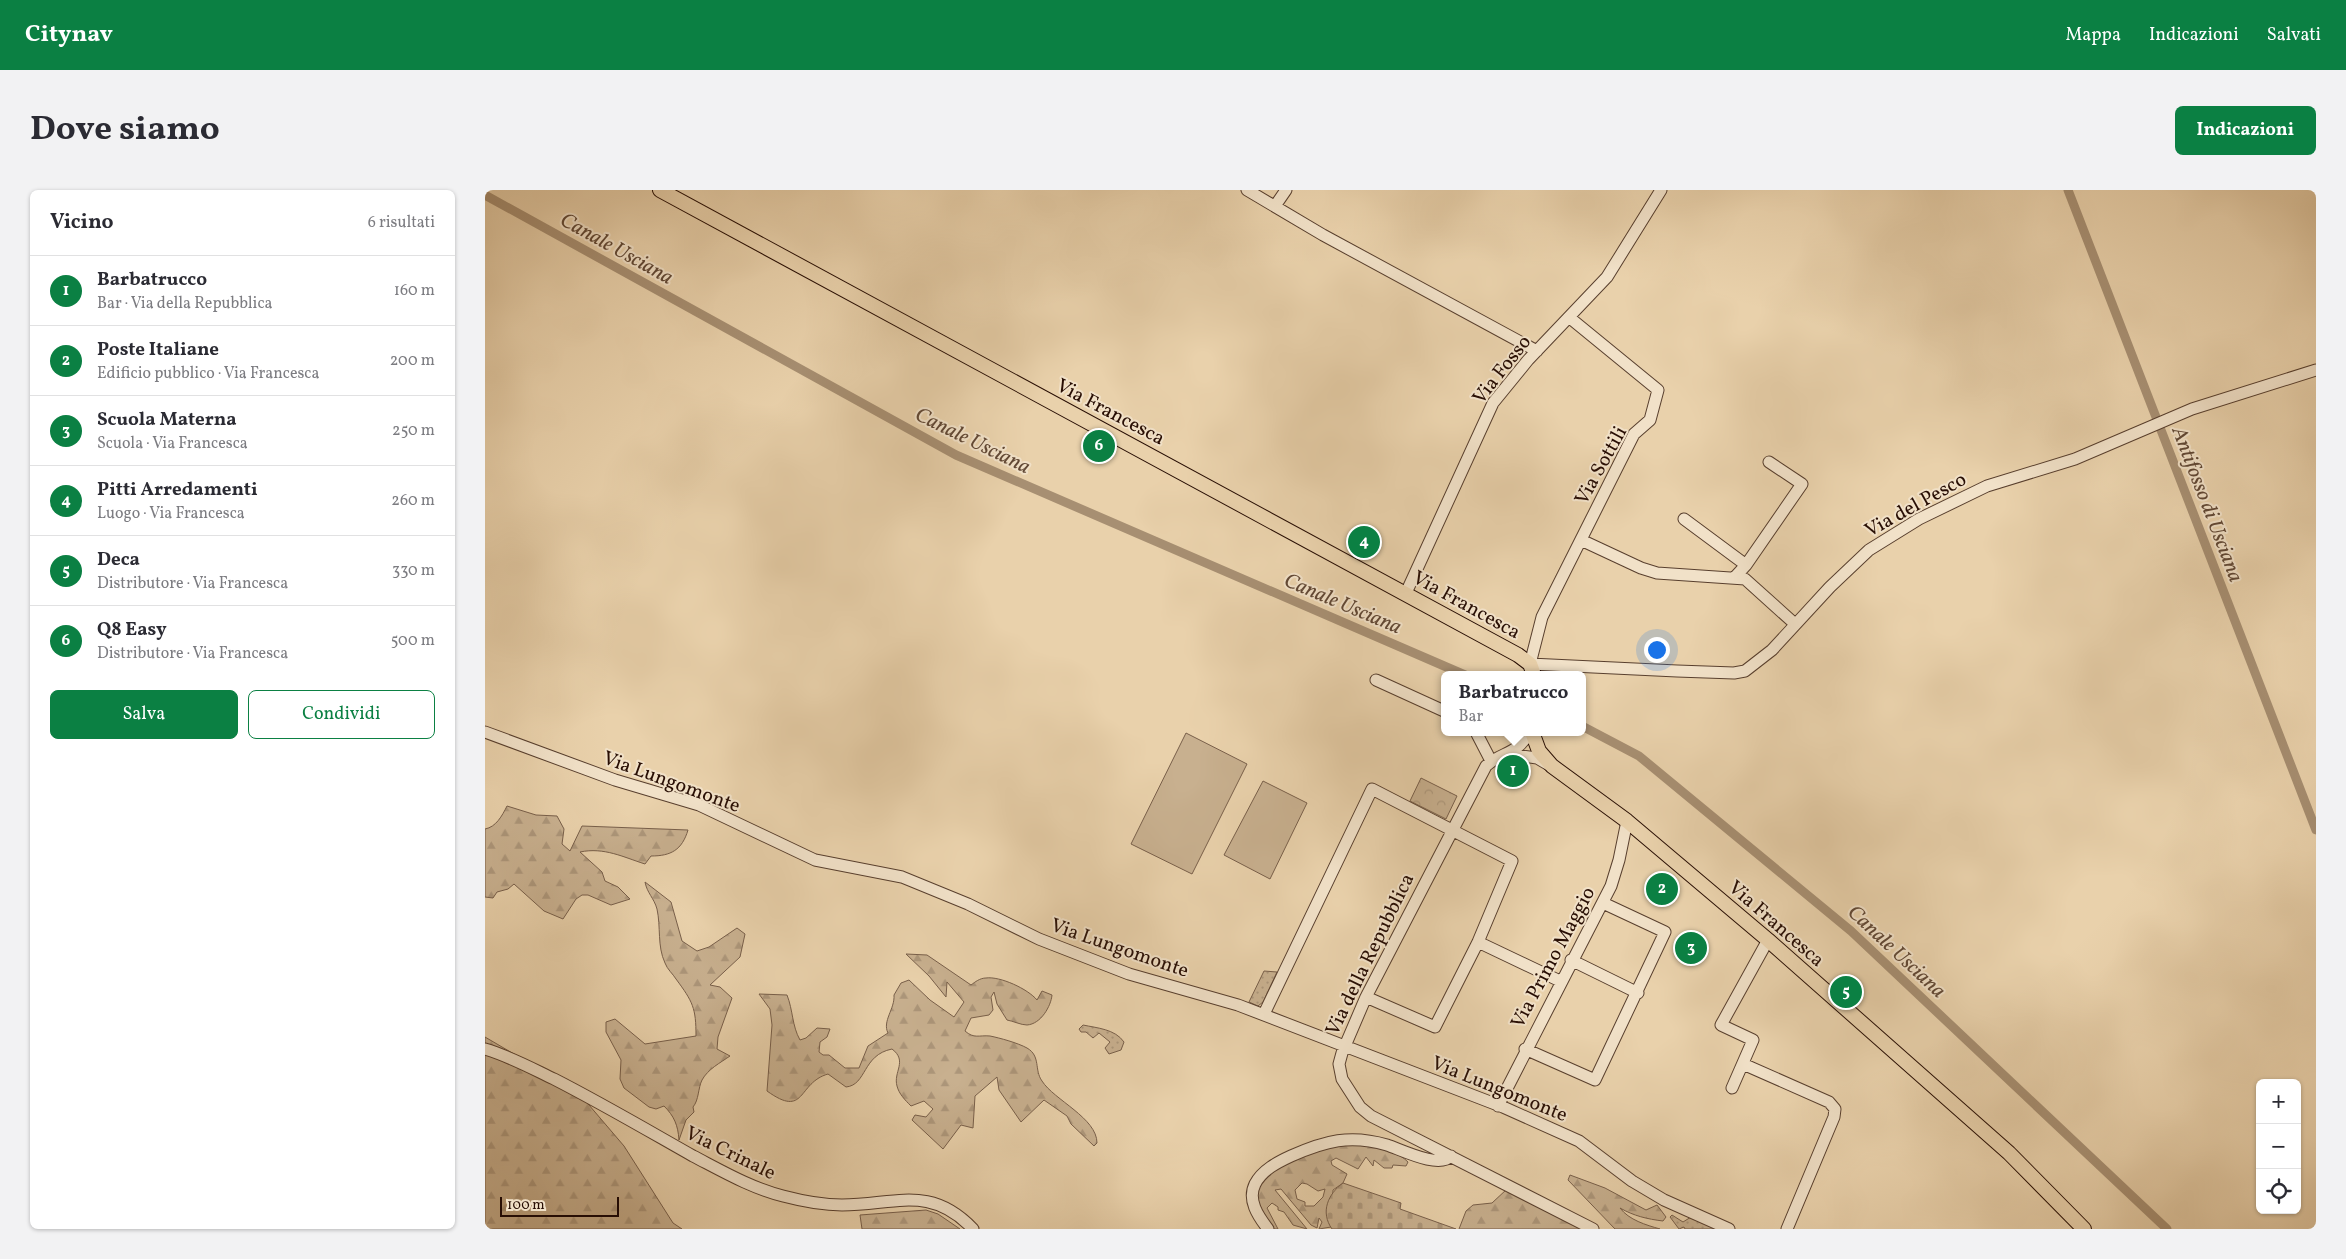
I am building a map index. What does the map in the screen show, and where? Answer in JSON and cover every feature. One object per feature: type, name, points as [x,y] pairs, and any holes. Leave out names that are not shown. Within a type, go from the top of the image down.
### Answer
[{"type":"main road","name":"Via Francesca","points":[[661,190],[1519,655],[1532,669]]},
{"type":"main road","name":"Via Francesca","points":[[1533,737],[1543,758],[1551,766],[1627,821],[1768,940],[2009,1153],[2084,1229]]},
{"type":"street","points":[[1247,190],[1323,234],[1537,351]]},
{"type":"street","points":[[1275,206],[1286,190]]},
{"type":"street","name":"Via Fosso","points":[[1406,593],[1493,403],[1537,351],[1607,277],[1661,190]]},
{"type":"street","name":"Via Sottili","points":[[1532,669],[1542,617],[1634,434],[1650,420],[1658,390],[1570,318]]},
{"type":"street","name":"Via del Pesco","points":[[1532,669],[1734,673],[1745,671],[1761,660],[1869,550],[1919,519],[1987,486],[2075,459],[2192,409],[2316,370]]},
{"type":"street","points":[[1734,578],[1746,565],[1802,484],[1769,462]]},
{"type":"street","points":[[1684,519],[1746,565]]},
{"type":"street","points":[[1581,540],[1641,568],[1657,573],[1745,579],[1795,624]]},
{"type":"street","points":[[1376,680],[1441,710]]},
{"type":"street","name":"Via Lungomonte","points":[[485,732],[615,780],[707,809],[815,860],[902,877],[950,896],[1039,938],[1129,974],[1228,1001],[1265,1014],[1500,1106],[1579,1141],[1632,1181],[1664,1200],[1729,1229]]},
{"type":"street","points":[[1478,736],[1491,761],[1513,754],[1533,737]]},
{"type":"street","points":[[1513,754],[1537,758],[1551,766]]},
{"type":"street","name":"Via della Repubblica","points":[[1491,761],[1486,766],[1451,831],[1366,997],[1344,1046],[1339,1064],[1340,1074],[1348,1091],[1360,1107],[1371,1116],[1593,1229]]},
{"type":"street","points":[[1265,1014],[1372,789],[1512,861],[1478,942],[1435,1027],[1366,997]]},
{"type":"street","name":"Via Primo Maggio","points":[[1500,1106],[1525,1048],[1603,903],[1615,873],[1627,821]]},
{"type":"street","points":[[1525,1048],[1595,1080],[1638,993],[1665,932],[1603,903]]},
{"type":"street","points":[[1732,1088],[1753,1040],[1721,1025],[1768,940]]},
{"type":"street","points":[[1478,942],[1560,981]]},
{"type":"street","points":[[1571,960],[1638,993]]},
{"type":"street","name":"Via Crinale","points":[[485,1048],[511,1057],[715,1167],[770,1192],[804,1201],[834,1205],[907,1200],[930,1202],[953,1211],[973,1229]]},
{"type":"street","points":[[1743,1064],[1829,1102],[1835,1109],[1834,1117],[1787,1229]]},
{"type":"street","points":[[1267,1229],[1256,1213],[1253,1203],[1253,1188],[1257,1180],[1276,1164],[1315,1146],[1332,1140],[1359,1140],[1385,1145],[1437,1162],[1447,1160],[1451,1156]]},
{"type":"green space","points":[[1186,733],[1247,764],[1192,874],[1131,844]]},
{"type":"green space","points":[[1421,778],[1457,796],[1446,819],[1410,801]]},
{"type":"green space","points":[[1263,781],[1307,803],[1270,879],[1224,855]]},
{"type":"green space","points":[[507,806],[536,815],[557,816],[564,829],[562,844],[570,851],[582,826],[688,830],[686,837],[679,847],[664,855],[651,856],[645,864],[605,852],[580,852],[602,872],[605,881],[618,887],[630,899],[611,905],[588,895],[582,895],[576,899],[563,919],[544,911],[514,884],[508,889],[497,892],[493,898],[485,897],[485,829],[489,828],[501,817]]},
{"type":"green space","points":[[645,882],[671,902],[682,941],[697,951],[709,947],[737,928],[745,934],[740,957],[710,985],[720,987],[732,998],[718,1037],[717,1049],[730,1056],[711,1069],[702,1080],[693,1107],[694,1112],[686,1120],[679,1140],[675,1121],[664,1106],[656,1109],[649,1107],[624,1088],[620,1079],[621,1060],[606,1032],[606,1022],[615,1019],[645,1044],[696,1036],[692,1006],[667,967],[663,957],[657,909]]},
{"type":"green space","points":[[906,954],[927,955],[971,985],[978,980],[992,978],[1013,984],[1037,1000],[1042,991],[1052,995],[1050,1004],[1041,1018],[1027,1025],[1007,1020],[997,1004],[994,992],[991,997],[993,1010],[989,1015],[971,1018],[965,1031],[974,1036],[990,1036],[1009,1041],[1031,1051],[1036,1059],[1042,1081],[1090,1125],[1097,1143],[1094,1146],[1071,1124],[1067,1116],[1044,1100],[1021,1122],[999,1090],[997,1077],[975,1096],[973,1128],[961,1125],[943,1149],[912,1120],[915,1115],[926,1117],[933,1109],[924,1101],[911,1106],[904,1099],[896,1081],[900,1062],[897,1053],[892,1049],[882,1052],[875,1057],[862,1076],[853,1085],[846,1087],[828,1074],[818,1078],[795,1100],[780,1099],[767,1091],[772,1025],[770,1009],[759,994],[787,995],[795,1029],[800,1040],[806,1038],[817,1028],[830,1029],[827,1037],[820,1042],[819,1052],[823,1055],[829,1055],[845,1068],[859,1068],[868,1046],[888,1033],[887,1024],[894,995],[901,983],[909,980],[930,1000],[954,1017],[964,1002],[947,982],[946,997],[929,976]]},
{"type":"green space","points":[[1264,971],[1277,972],[1263,1002],[1258,1006],[1249,1002]]},
{"type":"green space","points":[[1083,1025],[1116,1034],[1124,1042],[1121,1050],[1109,1054],[1105,1048],[1110,1042],[1099,1033],[1093,1038],[1086,1032],[1081,1032],[1079,1029]]},
{"type":"green space","points":[[485,1037],[577,1091],[624,1146],[673,1223],[682,1229],[485,1229]]},
{"type":"green space","points":[[1335,1144],[1354,1144],[1383,1149],[1401,1156],[1408,1162],[1406,1166],[1393,1165],[1392,1168],[1384,1168],[1374,1160],[1373,1166],[1366,1157],[1358,1169],[1336,1158],[1331,1161],[1332,1165],[1347,1174],[1343,1183],[1333,1190],[1331,1227],[1319,1229],[1322,1222],[1319,1218],[1317,1228],[1311,1225],[1281,1189],[1275,1190],[1307,1229],[1293,1225],[1284,1212],[1278,1210],[1278,1207],[1272,1203],[1267,1208],[1278,1229],[1272,1229],[1257,1205],[1257,1188],[1273,1172],[1292,1160]],"holes":[[[1302,1183],[1318,1191],[1325,1189],[1323,1197],[1314,1206],[1305,1206],[1305,1202],[1297,1199],[1295,1190]]]},
{"type":"green space","points":[[1570,1175],[1605,1188],[1646,1210],[1657,1205],[1666,1217],[1663,1221],[1641,1217],[1620,1208],[1633,1219],[1660,1229],[1615,1229],[1568,1180]]},
{"type":"green space","points":[[1343,1183],[1401,1203],[1400,1209],[1456,1229],[1332,1229],[1328,1223],[1327,1204],[1333,1192]]},
{"type":"green space","points":[[1507,1189],[1582,1229],[1459,1229],[1466,1211],[1473,1205],[1492,1203]]},
{"type":"green space","points":[[926,1210],[938,1214],[960,1229],[862,1229],[860,1215]]},
{"type":"green space","points":[[1672,1215],[1683,1222],[1691,1217],[1716,1229],[1685,1229],[1684,1227],[1679,1229],[1670,1217]]},
{"type":"waterway","name":"Antifosso di Usciana","points":[[2068,190],[2316,830]]},
{"type":"waterway","name":"Canale Usciana","points":[[485,195],[956,455],[1456,671]]},
{"type":"waterway","name":"Canale Usciana","points":[[1586,728],[1639,756],[1851,931],[2167,1229]]},
{"type":"place","name":"Q8 Easy","points":[[1099,446]]},
{"type":"place","name":"Pitti Arredamenti","points":[[1364,542]]},
{"type":"place","name":"Barbatrucco","points":[[1513,771]]},
{"type":"place","name":"Poste Italiane","points":[[1662,889]]},
{"type":"place","name":"Scuola Materna","points":[[1691,948]]},
{"type":"place","name":"Deca","points":[[1846,992]]}]
